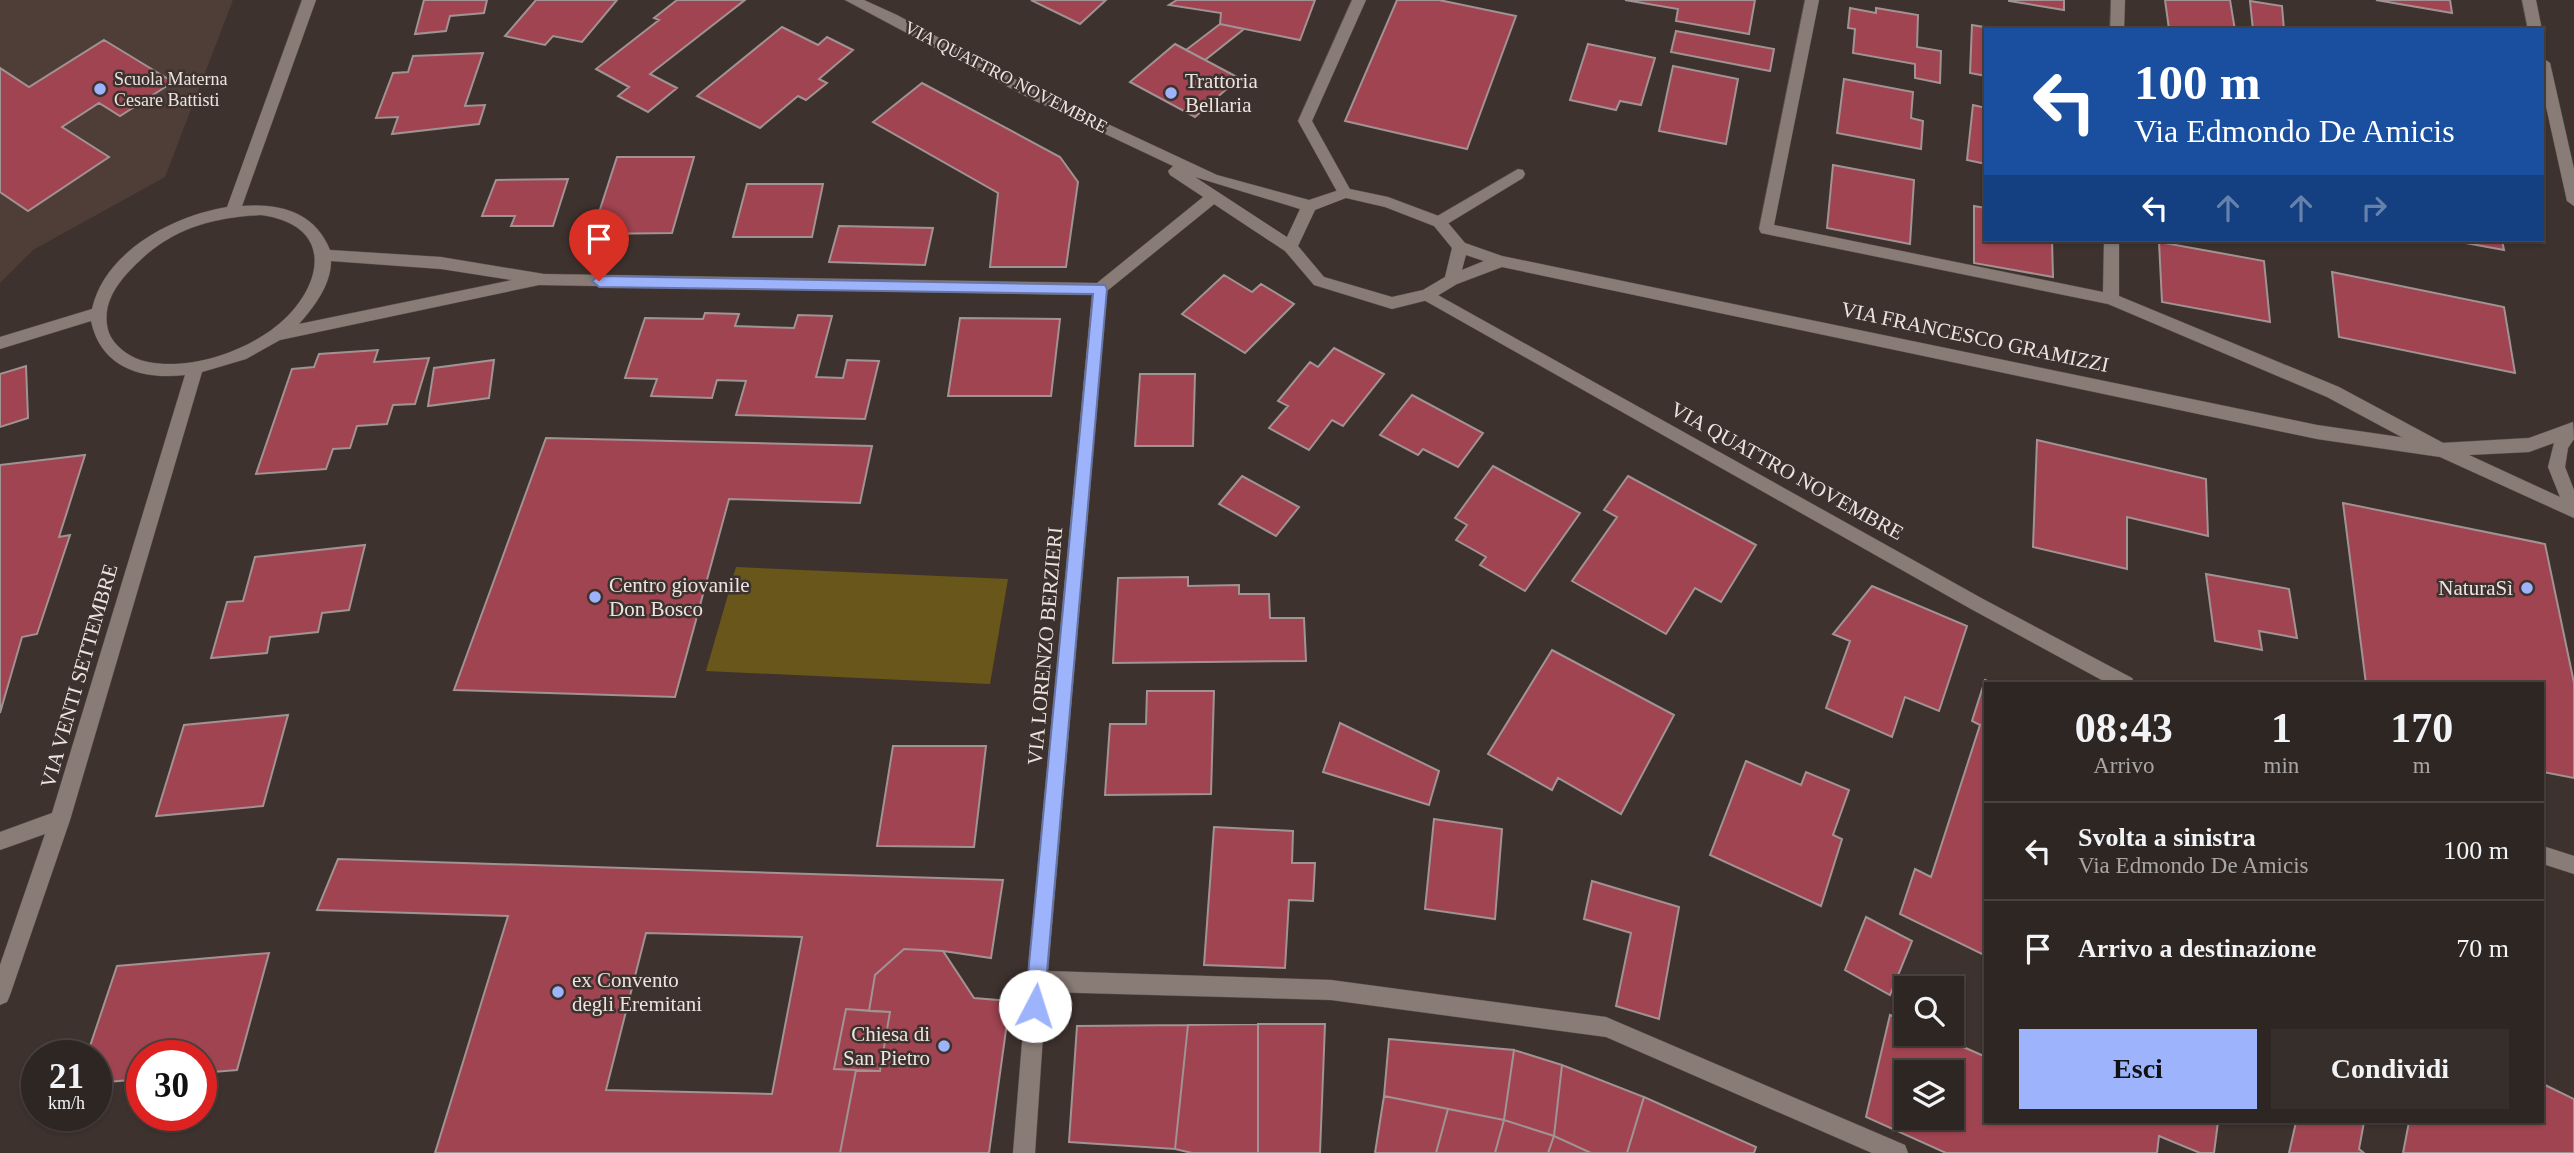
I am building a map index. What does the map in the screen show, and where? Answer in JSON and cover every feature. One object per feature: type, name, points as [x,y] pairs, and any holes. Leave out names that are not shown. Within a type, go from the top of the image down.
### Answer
[{"type":"street","points":[[233,211],[309,0]]},
{"type":"street","name":"VIA QUATTRO NOVEMBRE","points":[[852,0],[892,18],[1032,94],[1212,179],[1309,206]]},
{"type":"street","points":[[1345,194],[1305,121],[1359,0]]},
{"type":"street","points":[[1812,0],[1766,229],[2110,299],[2333,392],[2441,450]]},
{"type":"street","points":[[2118,0],[2118,28]]},
{"type":"street","points":[[2529,0],[2535,28]]},
{"type":"street","points":[[2544,66],[2574,201]]},
{"type":"street","name":"VIA QUATTRO NOVEMBRE","points":[[1122,136],[1290,247],[1319,281],[1392,303],[1427,295],[1452,280],[1501,261]]},
{"type":"street","points":[[1439,222],[1518,174]]},
{"type":"street","points":[[1290,247],[1309,206],[1345,194],[1388,202],[1439,222],[1460,247],[1501,261]]},
{"type":"street","points":[[324,255],[441,263],[544,280],[1100,289],[1213,197]]},
{"type":"street","points":[[261,210],[285,214],[304,223],[318,237],[324,255],[322,274],[313,295],[298,315],[277,334],[242,353],[195,368],[168,370],[143,367],[123,359],[108,347],[99,331],[98,313],[104,293],[133,255],[180,226],[206,216],[261,210]]},
{"type":"street","points":[[2110,299],[2112,242]]},
{"type":"street","points":[[1452,280],[1460,247]]},
{"type":"street","name":"VIA FRANCESCO GRAMIZZI","points":[[1501,261],[2304,429],[2441,450],[2529,445],[2573,429]]},
{"type":"street","points":[[277,334],[544,280]]},
{"type":"street","name":"VIA LORENZO BERZIERI","points":[[1024,1153],[1037,981],[1100,289]]},
{"type":"street","name":"VIA QUATTRO NOVEMBRE","points":[[1427,295],[1977,604],[2122,682]]},
{"type":"street","points":[[0,343],[98,313]]},
{"type":"street","name":"VIA VENTI SETTEMBRE","points":[[0,995],[60,820],[195,368]]},
{"type":"street","name":"VIA FRANCESCO GRAMIZZI","points":[[2573,429],[2560,441],[2555,457],[2558,477],[2574,503]]},
{"type":"street","name":"VIA FRANCESCO GRAMIZZI","points":[[2441,450],[2574,511]]},
{"type":"street","points":[[0,841],[60,820]]},
{"type":"street","points":[[2544,855],[2574,865]]},
{"type":"street","points":[[1037,981],[1331,990],[1606,1027],[1897,1153]]},
{"type":"shaded area","name":"Scuola Materna Cesare Battisti","points":[[0,0],[233,0],[165,177],[33,250],[0,283]]},
{"type":"shaded area","points":[[736,567],[1008,579],[990,684],[706,671]]},
{"type":"building","points":[[424,0],[487,0],[484,13],[450,16],[446,31],[415,34]]},
{"type":"building","points":[[536,0],[617,0],[582,42],[553,36],[545,45],[505,36]]},
{"type":"building","points":[[677,0],[745,0],[650,74],[677,88],[648,112],[618,96],[629,87],[596,69],[659,20],[654,18]]},
{"type":"building","points":[[1031,0],[1106,0],[1080,24]]},
{"type":"building","points":[[1177,0],[1315,0],[1300,40],[1220,24],[1221,13],[1169,5]]},
{"type":"building","points":[[1397,0],[1439,0],[1516,16],[1467,149],[1345,121]]},
{"type":"building","points":[[1625,0],[1755,0],[1749,34],[1676,21],[1678,9]]},
{"type":"building","points":[[2064,0],[2064,10],[2009,1]]},
{"type":"building","points":[[2165,0],[2230,0],[2235,28],[2169,28]]},
{"type":"building","points":[[2376,0],[2450,0],[2452,13]]},
{"type":"building","points":[[2250,1],[2282,6],[2284,28],[2253,28]]},
{"type":"building","points":[[1850,8],[1876,13],[1876,8],[1918,15],[1917,47],[1941,51],[1940,83],[1915,78],[1915,64],[1853,53],[1855,29],[1848,28]]},
{"type":"building","points":[[1220,24],[1244,29],[1205,60],[1186,50]]},
{"type":"building","points":[[1972,25],[1990,28],[1984,28],[1984,76],[1970,73]]},
{"type":"building","points":[[782,27],[818,45],[827,37],[853,50],[819,79],[827,83],[806,100],[798,96],[760,128],[697,96]]},
{"type":"building","points":[[1676,31],[1774,49],[1770,71],[1671,52]]},
{"type":"building","points":[[104,40],[173,82],[120,116],[99,103],[62,127],[109,157],[28,211],[0,192],[0,68],[29,87]]},
{"type":"building","points":[[1175,44],[1239,78],[1195,117],[1130,82]]},
{"type":"building","points":[[1588,44],[1655,58],[1641,105],[1620,101],[1616,110],[1570,100]]},
{"type":"building","points":[[483,53],[465,106],[485,105],[479,124],[392,134],[398,117],[376,118],[393,73],[408,72],[413,56]]},
{"type":"building","points":[[1673,66],[1738,79],[1726,144],[1659,131]]},
{"type":"building","points":[[1844,79],[1913,92],[1911,118],[1923,121],[1921,149],[1837,133]]},
{"type":"building","points":[[922,83],[1060,157],[1078,182],[1066,267],[990,267],[998,193],[873,122]]},
{"type":"building","points":[[1973,105],[1984,108],[1984,164],[1967,160]]},
{"type":"building","points":[[617,157],[694,157],[672,233],[592,234]]},
{"type":"building","points":[[1833,165],[1914,180],[1910,244],[1827,228]]},
{"type":"building","points":[[568,179],[553,226],[511,226],[515,216],[482,216],[496,180]]},
{"type":"building","points":[[747,184],[823,184],[812,237],[733,237]]},
{"type":"building","points":[[1974,206],[1984,208],[1984,242],[2052,242],[2053,277],[1974,263]]},
{"type":"building","points":[[839,226],[933,228],[925,265],[829,262]]},
{"type":"building","points":[[2159,242],[2264,261],[2270,322],[2162,302]]},
{"type":"building","points":[[2460,242],[2502,242],[2504,250]]},
{"type":"building","points":[[2332,272],[2504,307],[2515,373],[2339,337]]},
{"type":"building","points":[[1224,275],[1252,292],[1261,284],[1294,304],[1245,353],[1182,314]]},
{"type":"building","points":[[705,313],[739,314],[735,326],[794,328],[798,315],[832,316],[816,377],[843,378],[847,360],[879,361],[865,419],[736,415],[746,381],[717,380],[712,398],[651,396],[657,379],[625,378],[645,318],[703,319]]},
{"type":"building","points":[[960,318],[1060,319],[1051,396],[948,396]]},
{"type":"building","points":[[1334,348],[1384,374],[1343,426],[1332,420],[1309,450],[1269,428],[1288,406],[1278,401],[1310,362],[1318,367]]},
{"type":"building","points":[[378,350],[374,362],[429,358],[415,404],[393,405],[387,424],[357,426],[350,448],[333,449],[326,469],[256,474],[292,369],[314,367],[319,354]]},
{"type":"building","points":[[494,360],[489,398],[428,406],[434,368]]},
{"type":"building","points":[[26,366],[28,418],[0,427],[0,374]]},
{"type":"building","points":[[1140,374],[1195,374],[1193,446],[1135,446]]},
{"type":"building","points":[[1412,395],[1483,433],[1458,467],[1423,449],[1418,455],[1380,435]]},
{"type":"building","name":"Centro giovanile Don Bosco","points":[[546,438],[872,446],[860,503],[729,499],[675,697],[454,690]]},
{"type":"building","points":[[2037,440],[2206,479],[2208,536],[2127,517],[2127,569],[2033,547]]},
{"type":"building","points":[[85,455],[59,537],[70,535],[37,634],[22,637],[0,713],[0,465]]},
{"type":"building","points":[[1493,466],[1580,513],[1525,591],[1480,565],[1486,557],[1456,540],[1467,525],[1455,518]]},
{"type":"building","points":[[1242,476],[1299,507],[1276,536],[1219,504]]},
{"type":"building","points":[[1628,476],[1756,545],[1721,602],[1695,588],[1666,634],[1572,581],[1617,517],[1604,510]]},
{"type":"building","points":[[2343,503],[2545,544],[2574,683],[2574,778],[2544,772],[2544,682],[2366,682]]},
{"type":"building","points":[[365,545],[349,610],[322,613],[318,632],[270,637],[267,653],[211,658],[227,602],[243,601],[255,557]]},
{"type":"building","points":[[2206,574],[2289,589],[2297,638],[2259,631],[2262,650],[2215,641]]},
{"type":"building","points":[[1188,577],[1188,586],[1239,585],[1239,594],[1269,594],[1270,618],[1304,618],[1306,661],[1113,663],[1118,578]]},
{"type":"building","points":[[1872,586],[1967,626],[1939,711],[1905,697],[1892,737],[1826,708],[1850,641],[1833,634]]},
{"type":"building","points":[[1552,650],[1674,715],[1621,814],[1558,778],[1552,790],[1488,754]]},
{"type":"building","points":[[1984,683],[1984,955],[1900,914],[1915,869],[1931,877],[1980,725],[1972,721]]},
{"type":"building","points":[[1147,691],[1214,691],[1211,794],[1105,795],[1110,724],[1146,724]]},
{"type":"building","points":[[288,715],[263,806],[156,816],[184,725]]},
{"type":"building","points":[[1340,723],[1439,771],[1429,805],[1323,772]]},
{"type":"building","points":[[893,746],[986,746],[974,847],[877,846]]},
{"type":"building","points":[[1746,761],[1801,785],[1806,772],[1849,790],[1833,835],[1842,839],[1821,906],[1710,855]]},
{"type":"building","points":[[1434,819],[1502,829],[1495,919],[1425,909]]},
{"type":"building","points":[[1214,827],[1293,831],[1292,863],[1315,863],[1313,901],[1289,900],[1285,968],[1204,965]]},
{"type":"building","name":"ex Convento degli Eremitani","points":[[338,859],[1003,880],[991,958],[904,949],[875,975],[869,1011],[846,1009],[834,1069],[856,1070],[840,1153],[435,1153],[508,916],[317,910]],"holes":[[[646,933],[802,937],[772,1094],[606,1090]]]},
{"type":"building","points":[[1592,881],[1679,907],[1659,1019],[1616,1006],[1631,933],[1584,919]]},
{"type":"building","points":[[1866,917],[1912,941],[1898,976],[1894,976],[1890,995],[1845,970]]},
{"type":"building","name":"Chiesa di San Pietro","points":[[904,949],[943,951],[974,998],[1010,1001],[989,1153],[840,1153],[856,1070],[880,1071],[890,1012],[869,1011],[875,975]]},
{"type":"building","points":[[269,953],[237,1070],[217,1072],[217,1040],[126,1040],[126,1080],[112,1082],[112,1040],[92,1040],[117,966]]},
{"type":"building","points":[[846,1009],[890,1012],[880,1071],[834,1069]]},
{"type":"building","points":[[1890,1015],[1894,1017],[1894,1046],[1961,1046],[1984,1056],[1984,1123],[2218,1123],[2214,1153],[2200,1153],[2159,1136],[2157,1153],[1946,1153],[1895,1130],[1964,1130],[1964,1060],[1894,1060],[1894,1130],[1866,1117]]},
{"type":"building","points":[[1258,1024],[1258,1153],[1192,1153],[1175,1149],[1188,1025]]},
{"type":"building","points":[[1258,1024],[1325,1024],[1320,1153],[1258,1153]]},
{"type":"building","points":[[1188,1025],[1175,1149],[1069,1142],[1077,1026]]},
{"type":"building","points":[[1389,1039],[1514,1050],[1504,1120],[1384,1096]]},
{"type":"building","points":[[1514,1050],[1562,1065],[1554,1136],[1504,1120]]},
{"type":"building","points":[[1562,1065],[1644,1097],[1627,1153],[1591,1153],[1554,1136]]},
{"type":"building","points":[[2544,1084],[2574,1099],[2574,1153],[2403,1153],[2409,1123],[2544,1123]]},
{"type":"building","points":[[1384,1096],[1448,1109],[1436,1153],[1375,1153]]},
{"type":"building","points":[[1644,1097],[1756,1147],[1754,1153],[1627,1153]]},
{"type":"building","points":[[1448,1109],[1504,1120],[1495,1153],[1436,1153]]},
{"type":"building","points":[[1504,1120],[1554,1136],[1548,1153],[1495,1153]]},
{"type":"building","points":[[2296,1123],[2364,1123],[2359,1149],[2364,1153],[2289,1153]]},
{"type":"building","points":[[1554,1136],[1591,1153],[1548,1153]]},
{"type":"place","name":"Scuola Materna Cesare Battisti","points":[[100,89]]},
{"type":"place","name":"Trattoria Bellaria","points":[[1171,93]]},
{"type":"place","name":"NaturaSì","points":[[2527,588]]},
{"type":"place","name":"Centro giovanile Don Bosco","points":[[595,597]]},
{"type":"place","name":"ex Convento degli Eremitani","points":[[558,992]]},
{"type":"place","name":"Chiesa di San Pietro","points":[[944,1046]]},
{"type":"route","points":[[599,281],[1100,289],[1035,1006]]}]
